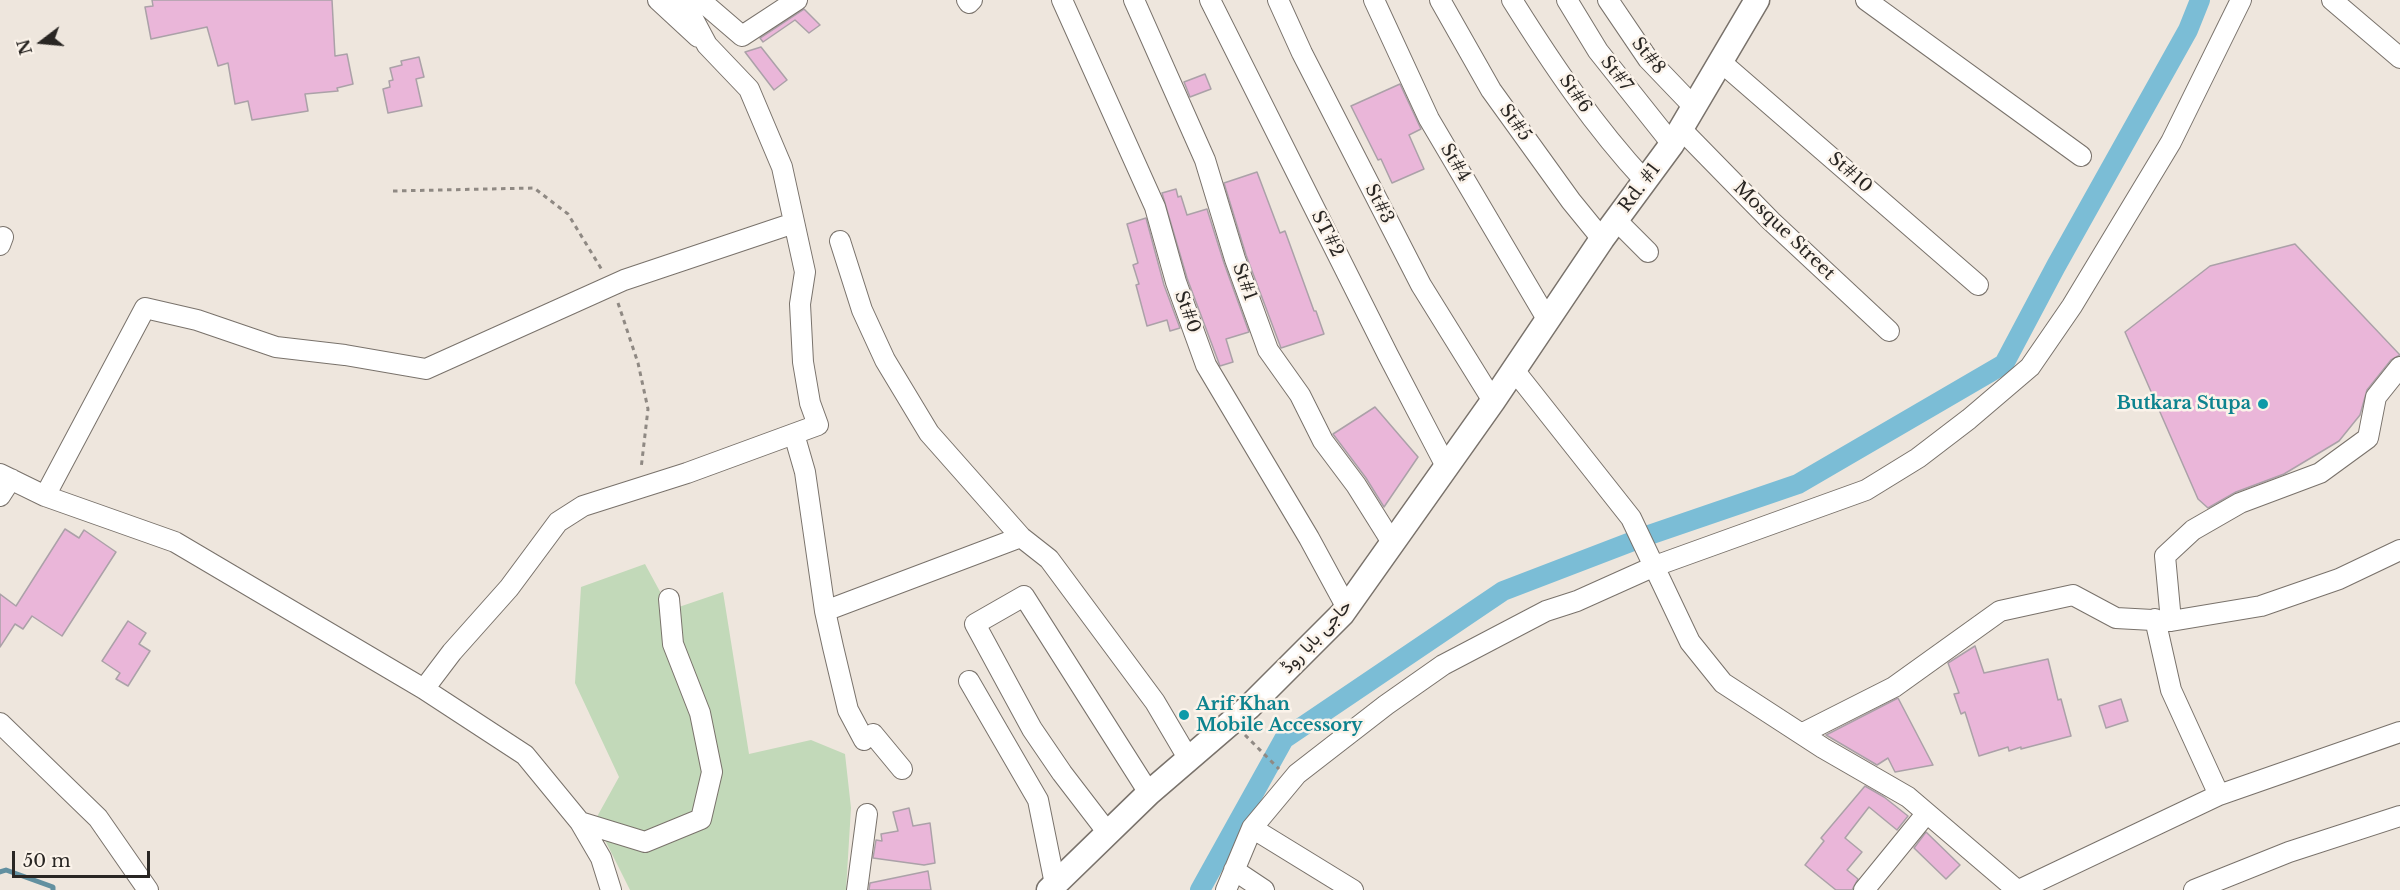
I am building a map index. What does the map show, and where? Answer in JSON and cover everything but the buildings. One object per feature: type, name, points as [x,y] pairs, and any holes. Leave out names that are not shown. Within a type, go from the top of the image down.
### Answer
[{"type":"main road","name":"Rd. #1","points":[[1514,370],[1609,229],[1676,137],[1757,0]]},
{"type":"main road","name":"حاجی بابا روڈ","points":[[1052,887],[1149,793],[1249,707],[1347,608],[1514,370]]},
{"type":"street","points":[[424,689],[452,652],[508,588],[558,522],[583,506],[687,473],[818,425],[810,403],[803,362],[800,303],[805,272],[782,167],[749,89],[658,0]]},
{"type":"street","points":[[683,0],[706,45]]},
{"type":"street","points":[[700,0],[742,36],[797,0]]},
{"type":"street","points":[[967,0],[969,3],[972,0]]},
{"type":"street","name":"St#0","points":[[1062,0],[1155,207],[1176,282],[1206,365],[1309,538],[1347,608]]},
{"type":"street","name":"St#1","points":[[1134,0],[1205,160],[1235,259],[1268,350],[1300,395],[1323,441],[1350,476],[1393,544]]},
{"type":"street","name":"ST#2","points":[[1210,0],[1447,468]]},
{"type":"street","name":"St#3","points":[[1278,0],[1302,53],[1421,285],[1493,401]]},
{"type":"street","name":"St#4","points":[[1374,0],[1429,119],[1547,319]]},
{"type":"street","name":"St#5","points":[[1440,0],[1491,90],[1571,201],[1609,229],[1648,252]]},
{"type":"street","name":"St#6","points":[[1512,0],[1584,108],[1645,182]]},
{"type":"street","name":"St#7","points":[[1567,0],[1598,51],[1676,137]]},
{"type":"street","name":"St#8","points":[[1608,0],[1648,59],[1694,107]]},
{"type":"street","points":[[1866,0],[2081,156]]},
{"type":"street","points":[[1226,890],[1252,828],[1297,774],[1386,705],[1443,665],[1546,611],[1577,601],[1653,564],[1866,490],[1918,458],[1969,419],[2030,367],[2072,306],[2171,142],[2241,0]]},
{"type":"street","points":[[2332,0],[2400,58]]},
{"type":"street","name":"St#10","points":[[1721,62],[1978,285]]},
{"type":"street","name":"Mosque Street","points":[[1676,137],[1771,221],[1889,331]]},
{"type":"street","points":[[45,496],[145,308],[197,320],[276,347],[345,355],[426,369],[624,280],[794,223]]},
{"type":"street","points":[[840,241],[867,320],[885,360],[929,433],[1021,537],[1049,559],[1155,702],[1188,758]]},
{"type":"street","points":[[2220,795],[2170,690],[2163,620],[2165,556],[2193,530],[2240,503],[2320,473],[2368,438],[2376,397],[2400,367]]},
{"type":"street","points":[[1514,370],[1628,515],[1690,642],[1723,683],[1823,748],[1908,797],[2018,890],[2220,795],[2400,732]]},
{"type":"street","points":[[794,434],[805,472],[825,611],[848,710],[868,737],[902,769]]},
{"type":"street","points":[[0,496],[6,476],[45,496],[175,542],[424,689],[525,755],[580,822],[601,858],[612,890]]},
{"type":"street","points":[[825,611],[1021,537]]},
{"type":"street","points":[[1803,733],[1894,687],[2000,611],[2073,595],[2116,618],[2163,620],[2261,606],[2339,579],[2400,550]]},
{"type":"street","points":[[1108,833],[1032,729],[975,624],[1024,596],[1149,793]]},
{"type":"street","points":[[580,822],[645,842],[701,819],[712,772],[700,713],[674,644],[669,599]]},
{"type":"street","points":[[969,681],[1038,800],[1052,887]]},
{"type":"street","points":[[0,723],[98,818],[148,890]]},
{"type":"street","points":[[857,890],[867,814]]},
{"type":"street","points":[[1864,890],[1926,814]]},
{"type":"street","points":[[2194,890],[2289,852],[2400,816]]},
{"type":"street","points":[[1252,828],[1353,890]]},
{"type":"street","points":[[1234,870],[1264,890]]},
{"type":"path","points":[[1241,731],[1281,771]]},
{"type":"green space","points":[[645,564],[670,610],[723,592],[749,754],[811,740],[845,754],[851,808],[846,890],[630,890],[604,838],[593,824],[619,777],[575,683],[581,587]]},
{"type":"waterway","points":[[1200,890],[1284,739],[1503,591],[1649,535],[1798,484],[2004,364],[2188,30],[2200,0]]},
{"type":"waterway","points":[[0,872],[6,870],[53,887],[53,890]]},
{"type":"place","name":"Butkara Stupa","points":[[2263,404]]},
{"type":"place","name":"Arif Khan Mobile Accessory","points":[[1184,715]]}]
